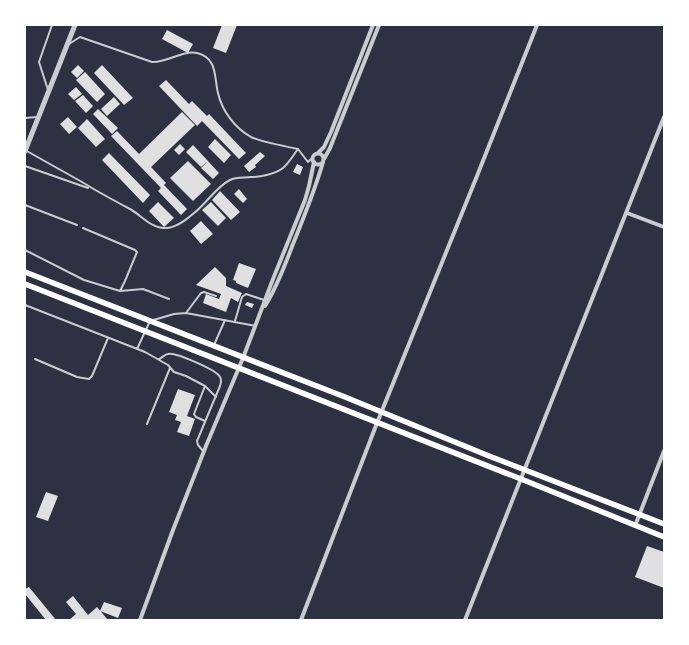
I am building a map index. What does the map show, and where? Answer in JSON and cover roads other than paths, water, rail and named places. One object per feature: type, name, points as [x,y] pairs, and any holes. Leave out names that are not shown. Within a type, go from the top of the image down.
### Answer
[{"type":"main road","points":[[25,272],[664,524]]},
{"type":"main road","points":[[25,284],[664,537]]},
{"type":"street","points":[[25,151],[75,25]]},
{"type":"street","points":[[140,620],[204,451],[256,326],[265,300],[271,290],[305,200],[313,160],[316,153],[324,147],[331,132],[373,25]]},
{"type":"street","points":[[261,312],[304,218],[316,186],[323,160],[330,148],[379,25]]},
{"type":"street","points":[[301,620],[377,423],[478,176],[537,25]]},
{"type":"street","points":[[365,46],[370,49]]},
{"type":"street","points":[[464,620],[664,117]]},
{"type":"street","points":[[318,153],[323,156],[323,160]]},
{"type":"street","points":[[313,160],[320,164],[323,160]]},
{"type":"street","points":[[627,212],[664,227]]},
{"type":"street","points":[[635,526],[664,451]]},
{"type":"lane","points":[[48,92],[39,62],[52,25]]},
{"type":"lane","points":[[67,45],[80,37],[152,62],[163,61],[192,53],[204,56],[209,59],[213,65],[218,94],[225,112],[238,127],[252,137],[298,149],[308,162],[313,160]]},
{"type":"lane","points":[[25,118],[38,117]]},
{"type":"lane","points":[[25,151],[131,210],[158,227],[171,228],[181,223],[195,212],[219,188],[230,180],[258,177],[284,168],[298,149]]},
{"type":"lane","points":[[25,166],[90,188]]},
{"type":"lane","points":[[25,205],[76,225]]},
{"type":"lane","points":[[83,228],[135,250],[136,252],[120,291]]},
{"type":"lane","points":[[25,250],[84,280],[120,291],[143,289],[169,299]]},
{"type":"lane","points":[[186,312],[200,293],[204,292],[216,296]]},
{"type":"lane","points":[[235,321],[242,297],[244,295],[246,294],[265,300]]},
{"type":"lane","points":[[25,305],[138,349],[159,359],[174,372],[186,376],[204,386],[216,397]]},
{"type":"lane","points":[[138,349],[150,321],[174,314],[186,312],[256,326]]},
{"type":"lane","points":[[214,346],[225,320]]},
{"type":"lane","points":[[35,359],[77,377],[89,379],[92,376],[108,338]]},
{"type":"lane","points":[[159,359],[168,354],[188,359],[216,373],[222,380],[197,441],[198,445],[204,451]]},
{"type":"lane","points":[[147,424],[170,368]]},
{"type":"lane","points":[[204,386],[194,414],[196,417],[205,421]]}]
